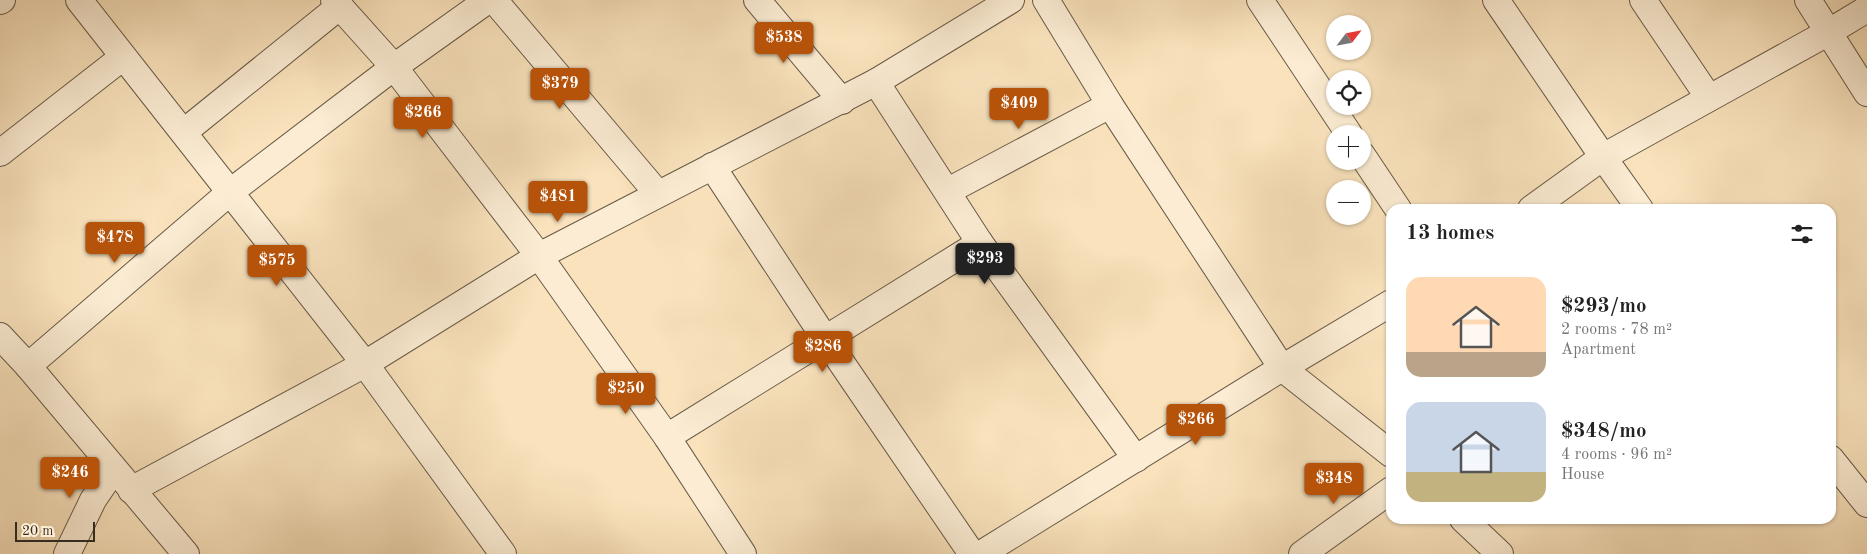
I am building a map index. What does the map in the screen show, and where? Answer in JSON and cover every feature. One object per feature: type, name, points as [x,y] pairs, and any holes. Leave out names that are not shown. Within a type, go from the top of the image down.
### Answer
[{"type":"street","points":[[79,0],[365,364],[503,554]]},
{"type":"street","points":[[28,366],[229,193],[394,67],[488,0]]},
{"type":"street","points":[[494,0],[658,194]]},
{"type":"street","points":[[757,0],[842,101]]},
{"type":"street","points":[[131,490],[365,364],[539,256],[842,101],[1011,0]]},
{"type":"street","points":[[1046,0],[1110,105],[1282,368],[1386,450]]},
{"type":"street","points":[[1260,0],[1343,125]]},
{"type":"street","points":[[1496,0],[1636,204]]},
{"type":"street","points":[[1643,0],[1709,98]]},
{"type":"street","points":[[1808,0],[1867,93]]},
{"type":"street","points":[[184,132],[337,3],[394,67],[539,256],[667,437],[743,554]]},
{"type":"street","points":[[1538,204],[1603,157],[1867,9]]},
{"type":"street","points":[[0,153],[123,57]]},
{"type":"street","points":[[876,82],[980,243],[1136,459]]},
{"type":"street","points":[[948,191],[1110,105]]},
{"type":"street","points":[[712,166],[826,340],[972,554]]},
{"type":"street","points":[[1371,168],[1395,204]]},
{"type":"street","points":[[667,437],[980,243]]},
{"type":"street","points":[[981,554],[1386,306]]},
{"type":"street","points":[[0,336],[28,366],[186,554]]},
{"type":"street","points":[[1836,465],[1867,504]]},
{"type":"street","points":[[67,554],[93,500],[114,469]]},
{"type":"street","points":[[1302,554],[1386,494]]},
{"type":"street","points":[[1468,524],[1500,554]]}]
